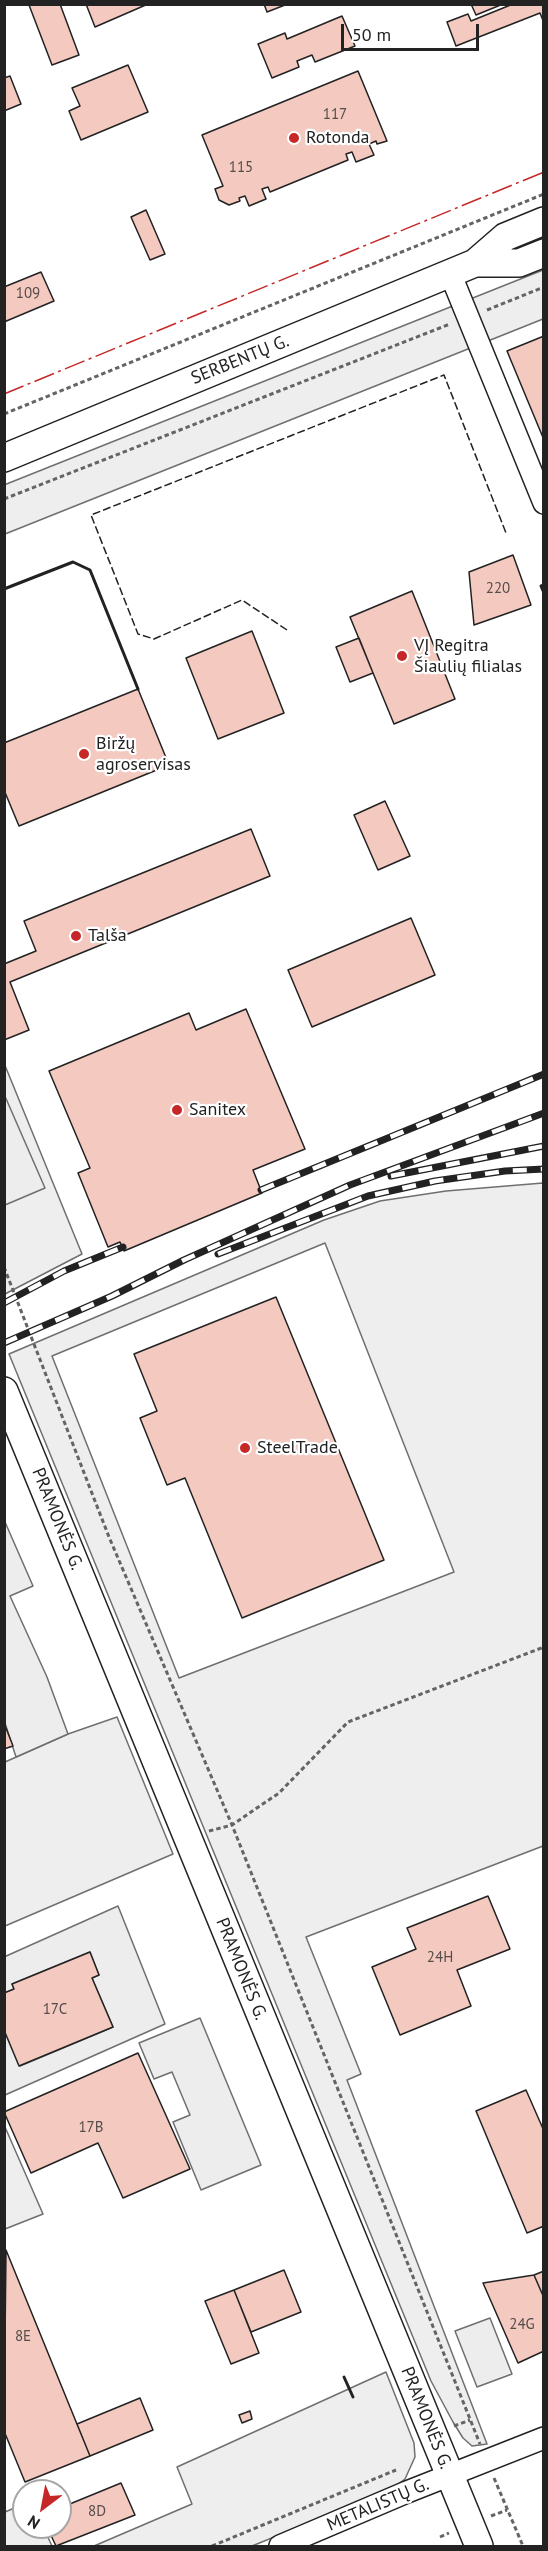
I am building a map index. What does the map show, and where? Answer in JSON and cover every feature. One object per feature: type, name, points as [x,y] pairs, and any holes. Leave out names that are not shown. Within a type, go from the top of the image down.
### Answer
[{"type":"main road","name":"SERBENTŲ G.","points":[[4,458],[475,263],[505,237],[543,221]]},
{"type":"main road","name":"SERBENTŲ G.","points":[[475,263],[519,263],[543,253]]},
{"type":"main road","name":"PRAMONĖS G.","points":[[4,1391],[479,2547]]},
{"type":"street","points":[[450,273],[543,503]]},
{"type":"street","name":"METALISTŲ G.","points":[[280,2547],[449,2475],[487,2462],[543,2438]]},
{"type":"path","points":[[4,414],[543,194]]},
{"type":"path","points":[[4,499],[543,287]]},
{"type":"path","points":[[4,1267],[109,1537],[232,1825],[523,2547]]},
{"type":"path","points":[[188,1837],[232,1825],[279,1793],[348,1722],[543,1647]]},
{"type":"path","points":[[212,2547],[396,2470]]},
{"type":"shaded area","points":[[543,270],[543,319],[5,534],[4,485]]},
{"type":"shaded area","points":[[4,1063],[82,1254],[5,1294],[4,1294]]},
{"type":"shaded area","points":[[4,1094],[45,1188],[5,1205],[4,1205]]},
{"type":"shaded area","points":[[543,1183],[543,1846],[306,1937],[361,2074],[347,2080],[487,2444],[472,2446],[463,2438],[431,2381],[9,1354],[324,1220],[380,1201],[446,1191]],"holes":[[[325,1243],[454,1572],[179,1678],[52,1356]]]},
{"type":"shaded area","points":[[5,1522],[33,1586],[10,1596],[47,1677],[68,1734],[16,1757],[5,1723]]},
{"type":"shaded area","points":[[117,1717],[173,1854],[5,1926],[5,1762],[68,1734]]},
{"type":"shaded area","points":[[118,1906],[165,2024],[5,2095],[4,2030],[20,2066],[113,2027],[92,1978],[99,1975],[90,1952],[12,1984],[14,1989],[5,1993],[4,1957]]},
{"type":"shaded area","points":[[200,2018],[261,2165],[201,2190],[173,2122],[190,2115],[172,2072],[154,2079],[139,2043]]},
{"type":"shaded area","points":[[5,2127],[43,2214],[4,2229]]},
{"type":"shaded area","points":[[490,2318],[512,2374],[477,2387],[455,2331]]},
{"type":"shaded area","points":[[386,2372],[414,2443],[415,2457],[405,2479],[390,2490],[252,2546],[94,2546],[192,2504],[177,2467]]},
{"type":"shaded area","points":[[12,2509],[12,2539],[49,2539],[52,2546],[5,2546],[5,2512]]},
{"type":"building","points":[[60,4],[79,55],[52,65],[29,5]]},
{"type":"building","points":[[86,4],[148,4],[95,27]]},
{"type":"building","points":[[264,4],[285,4],[285,5],[267,12]]},
{"type":"building","points":[[471,4],[503,4],[476,15]]},
{"type":"building","points":[[513,4],[544,4],[544,23],[540,13],[456,46],[447,22],[468,14],[471,21]]},
{"type":"building","points":[[342,16],[355,46],[315,62],[312,55],[297,61],[299,67],[272,78],[258,44],[285,33],[287,39]]},
{"type":"building","points":[[128,65],[148,112],[81,140],[69,111],[80,106],[72,88]]},
{"type":"building","name":"Rotonda","points":[[358,71],[387,141],[377,144],[376,141],[369,144],[374,155],[356,162],[352,152],[346,154],[348,160],[270,192],[268,187],[262,189],[266,199],[249,206],[245,196],[239,198],[240,201],[229,205],[219,200],[215,189],[223,186],[202,135]]},
{"type":"building","points":[[10,76],[21,104],[4,111],[4,78]]},
{"type":"building","points":[[146,210],[165,254],[150,260],[131,217]]},
{"type":"building","points":[[41,272],[54,301],[4,322],[4,287]]},
{"type":"building","points":[[544,336],[544,440],[507,351]]},
{"type":"building","points":[[513,555],[531,605],[474,625],[469,572]]},
{"type":"building","name":"VĮ Regitra Šiaulių filialas","points":[[412,591],[455,699],[394,724],[350,617]]},
{"type":"building","points":[[252,631],[284,713],[218,739],[186,658]]},
{"type":"building","points":[[359,638],[373,673],[350,682],[336,647]]},
{"type":"building","name":"Biržų agroservisas","points":[[138,689],[169,765],[19,826],[4,790],[4,743]]},
{"type":"building","points":[[385,801],[410,856],[378,870],[354,815]]},
{"type":"building","name":"Talša","points":[[251,829],[270,876],[10,982],[29,1030],[4,1040],[4,964],[36,951],[24,921]]},
{"type":"building","points":[[411,918],[435,975],[312,1027],[288,970]]},
{"type":"building","name":"Sanitex","points":[[246,1009],[305,1149],[253,1170],[262,1193],[124,1251],[120,1242],[108,1247],[78,1173],[90,1168],[49,1071],[189,1013],[196,1030]]},
{"type":"building","name":"SteelTrade","points":[[276,1297],[384,1560],[242,1618],[185,1478],[167,1485],[140,1418],[157,1411],[134,1354]]},
{"type":"building","points":[[4,1723],[13,1746],[4,1749]]},
{"type":"building","points":[[488,1896],[510,1949],[457,1970],[471,2006],[400,2035],[372,1967],[416,1949],[407,1928]]},
{"type":"building","points":[[90,1952],[99,1975],[92,1978],[113,2027],[19,2066],[4,2030],[4,1993],[14,1989],[12,1984]]},
{"type":"building","points":[[138,2053],[190,2169],[123,2198],[98,2143],[31,2173],[4,2112]]},
{"type":"building","points":[[526,2090],[544,2131],[544,2226],[527,2233],[476,2111]]},
{"type":"building","points":[[6,2250],[90,2456],[32,2479],[24,2479],[4,2431]]},
{"type":"building","points":[[284,2270],[301,2312],[251,2332],[234,2290]]},
{"type":"building","points":[[544,2271],[544,2298],[534,2275]]},
{"type":"building","points":[[534,2275],[544,2298],[544,2351],[518,2363],[483,2283]]},
{"type":"building","points":[[234,2290],[259,2353],[231,2364],[205,2301]]},
{"type":"building","points":[[140,2398],[153,2430],[90,2456],[77,2424]]},
{"type":"building","points":[[250,2411],[252,2419],[242,2423],[239,2415]]},
{"type":"building","points":[[121,2483],[135,2515],[56,2546],[53,2539],[72,2539],[72,2503]]},
{"type":"railway","points":[[261,1190],[544,1074]]},
{"type":"railway","points":[[4,1343],[112,1296],[184,1260],[350,1185],[544,1113]]},
{"type":"railway","points":[[391,1176],[544,1146]]},
{"type":"railway","points":[[218,1254],[368,1196],[435,1181],[505,1171],[544,1169]]},
{"type":"railway","points":[[4,1303],[64,1271],[123,1247]]},
{"type":"fence","points":[[287,630],[242,600],[154,639],[138,634],[91,515],[444,375],[506,533]]},
{"type":"wall","points":[[4,589],[73,562],[90,570],[138,689]]},
{"type":"wall","points":[[544,585],[541,586],[544,593]]},
{"type":"wall","points":[[344,2377],[353,2397]]},
{"type":"power","points":[[4,394],[544,172]]},
{"type":"place","name":"Rotonda","points":[[294,138]]},
{"type":"place","name":"VĮ Regitra Šiaulių filialas","points":[[402,656]]},
{"type":"place","name":"Biržų agroservisas","points":[[84,754]]},
{"type":"place","name":"Talša","points":[[76,936]]},
{"type":"place","name":"Sanitex","points":[[177,1110]]},
{"type":"place","name":"SteelTrade","points":[[245,1448]]}]
